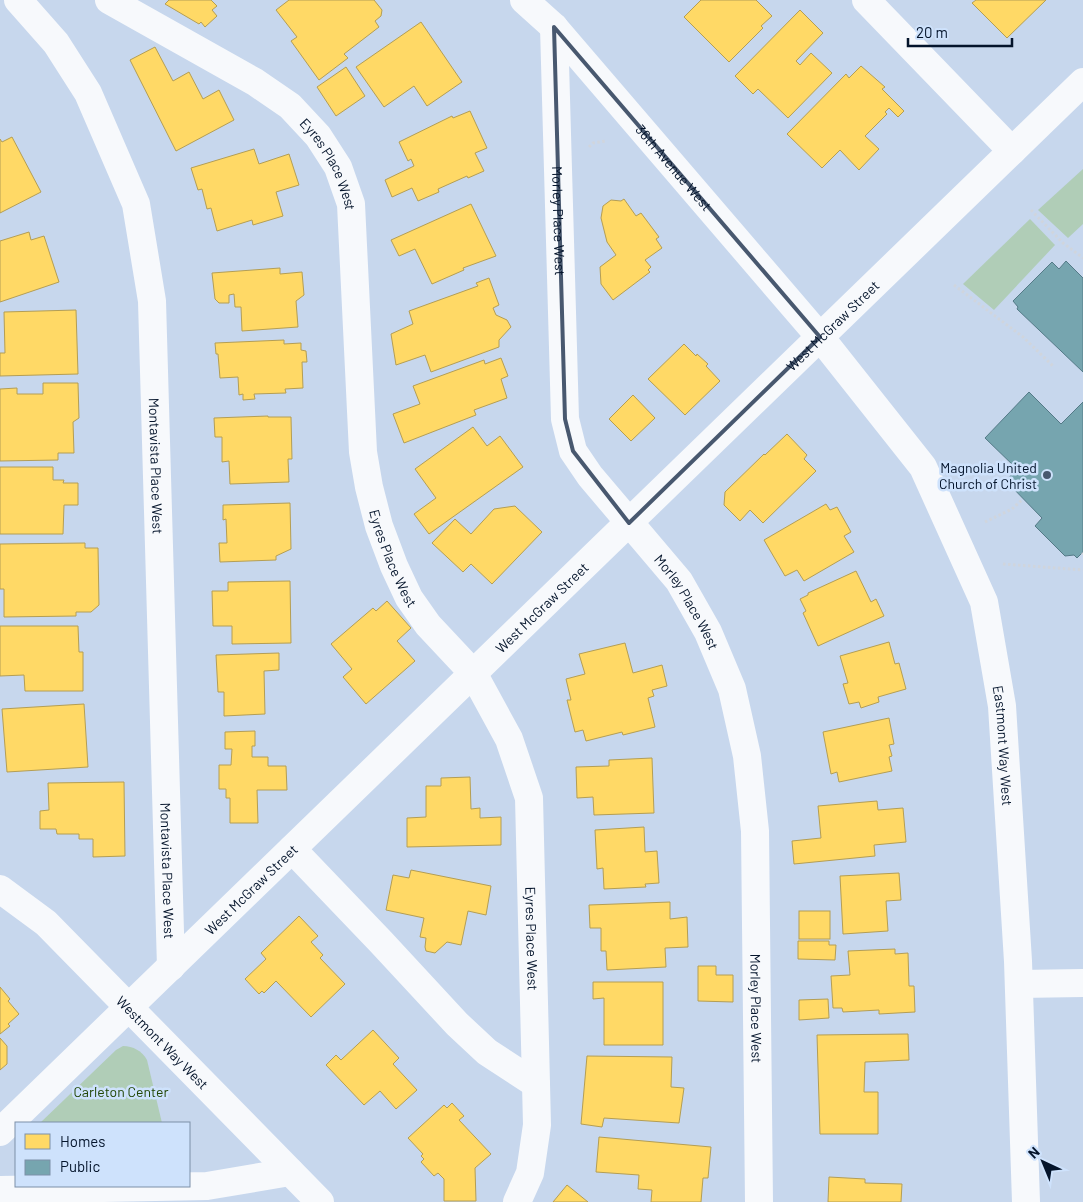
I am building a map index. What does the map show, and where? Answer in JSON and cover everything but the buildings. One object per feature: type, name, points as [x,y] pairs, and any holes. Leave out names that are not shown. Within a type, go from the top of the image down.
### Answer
[{"type":"street","name":"Montavista Place West","points":[[22,0],[56,43],[88,93],[136,204],[152,301],[171,967]]},
{"type":"street","name":"Eyres Place West","points":[[109,0],[255,82],[290,106],[318,136],[338,168],[351,204],[363,452],[369,487],[379,526],[394,566],[409,598],[428,625],[473,673],[509,738],[530,798],[537,1125],[530,1173],[517,1202]]},
{"type":"street","name":"36th Avenue West","points":[[524,0],[554,27],[820,337]]},
{"type":"street","points":[[866,0],[1012,151]]},
{"type":"street","name":"Morley Place West","points":[[554,27],[566,419],[574,451],[590,476],[679,581],[708,632],[732,689],[747,756],[755,831],[759,1202]]},
{"type":"street","name":"West McGraw Street","points":[[0,1132],[1083,82]]},
{"type":"street","name":"Eastmont Way West","points":[[820,337],[923,467],[984,602],[1002,706],[1019,984],[1026,1202]]},
{"type":"street","points":[[292,849],[382,942],[457,1024],[487,1052],[536,1084]]},
{"type":"street","name":"Westmont Way West","points":[[0,889],[46,923],[320,1202]]},
{"type":"street","points":[[1019,984],[1083,983]]},
{"type":"street","points":[[0,1190],[209,1194],[290,1172]]},
{"type":"path","points":[[587,148],[593,143],[606,141]]},
{"type":"path","points":[[1031,210],[1063,243],[1083,258]]},
{"type":"path","points":[[954,285],[1024,338],[1053,366]]},
{"type":"path","points":[[985,522],[1012,509],[1023,498]]},
{"type":"path","points":[[1003,564],[1083,570]]},
{"type":"highlighted area","points":[[554,27],[820,337],[629,523],[573,451],[565,419]]},
{"type":"green space","points":[[1083,169],[1083,224],[1068,238],[1038,210]]},
{"type":"green space","points":[[1030,219],[1055,245],[994,310],[963,284]]},
{"type":"green space","name":"Carleton Center","points":[[123,1046],[130,1047],[143,1054],[147,1060],[162,1122],[41,1122],[116,1050]]},
{"type":"place","name":"Magnolia United Church of Christ","points":[[1047,475]]}]
